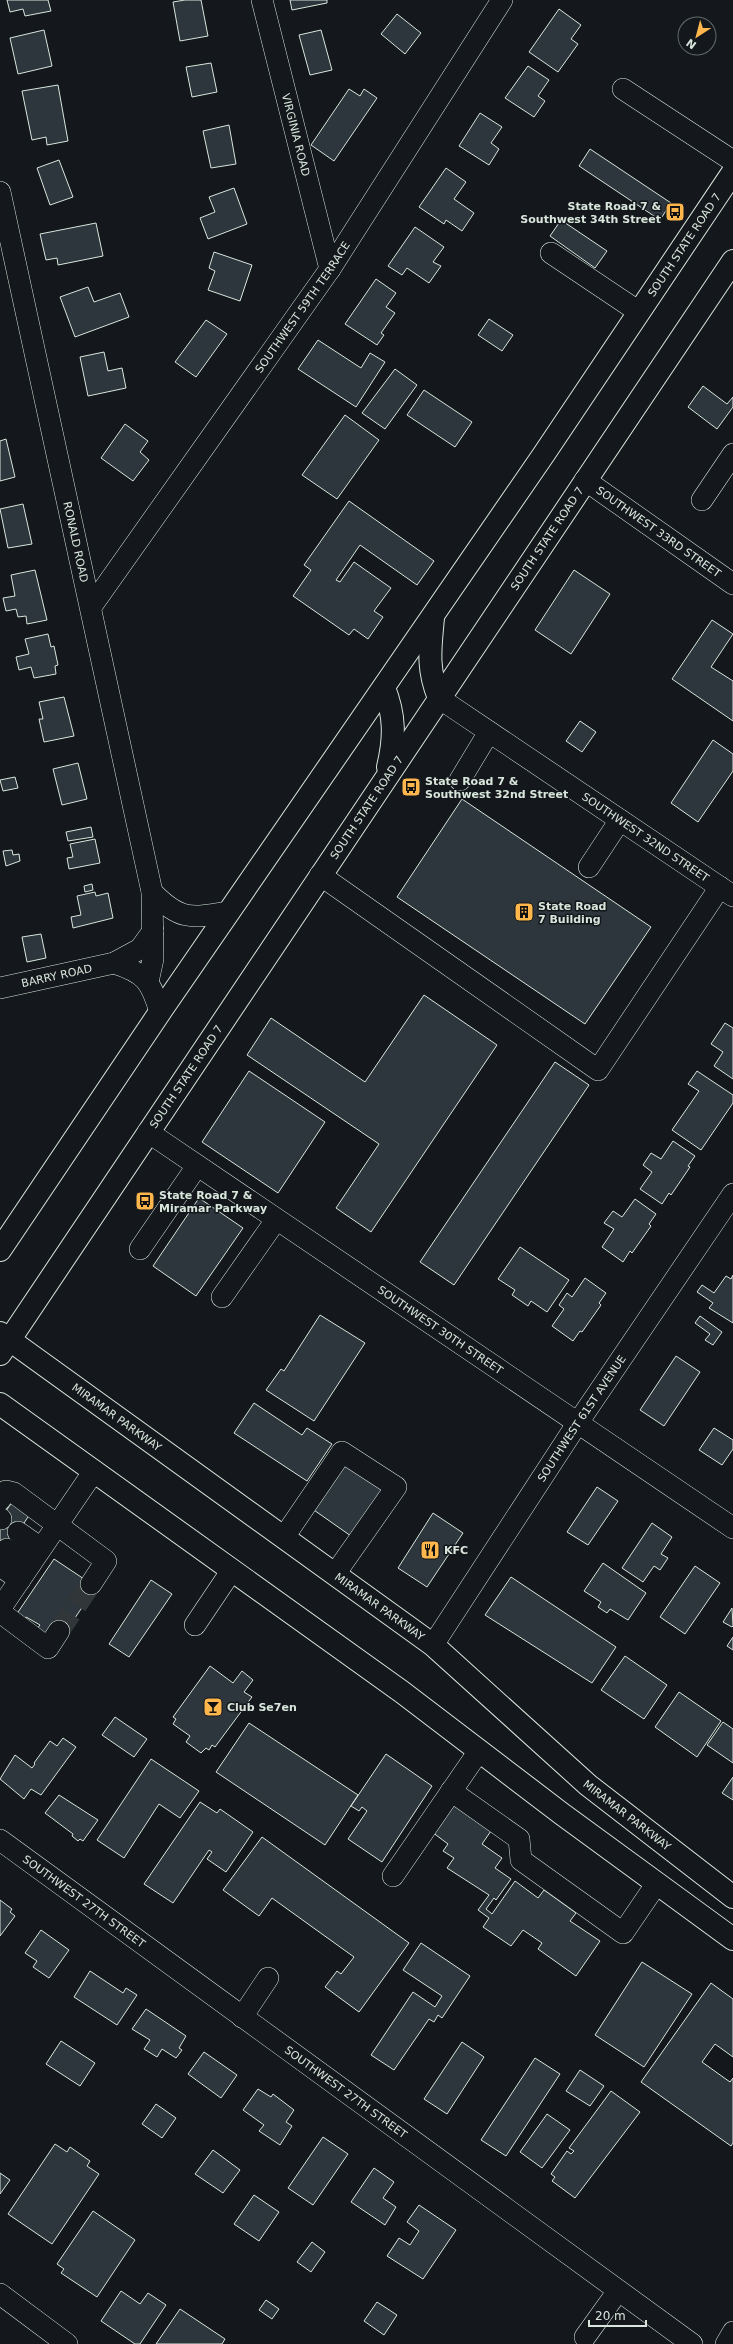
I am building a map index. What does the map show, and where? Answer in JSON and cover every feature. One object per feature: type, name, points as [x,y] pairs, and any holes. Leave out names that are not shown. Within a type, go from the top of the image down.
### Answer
[{"type":"main road","name":"SOUTH STATE ROAD 7","points":[[0,1250],[228,912],[433,617],[733,172]]},
{"type":"main road","name":"SOUTH STATE ROAD 7","points":[[3,1342],[148,1132],[585,480],[733,263]]},
{"type":"main road","points":[[433,617],[429,660],[432,679],[439,698]]},
{"type":"main road","points":[[384,688],[392,706],[394,725],[393,748],[386,778]]},
{"type":"main road","name":"MIRAMAR PARKWAY","points":[[3,1342],[284,1538],[433,1645],[588,1785],[733,1896]]},
{"type":"main road","points":[[0,1404],[402,1692],[479,1751],[733,1939]]},
{"type":"street","name":"VIRGINIA ROAD","points":[[262,0],[330,269]]},
{"type":"street","name":"SOUTHWEST 59TH TERRACE","points":[[91,607],[330,269],[502,0]]},
{"type":"street","points":[[623,90],[733,161]]},
{"type":"street","name":"RONALD ROAD","points":[[0,192],[152,892],[153,959],[148,982]]},
{"type":"street","points":[[552,254],[639,312]]},
{"type":"street","points":[[702,500],[733,454]]},
{"type":"street","name":"SOUTHWEST 33RD STREET","points":[[585,480],[733,584]]},
{"type":"street","name":"SOUTHWEST 32ND STREET","points":[[439,698],[726,891]]},
{"type":"street","points":[[460,780],[489,732]]},
{"type":"street","points":[[589,867],[620,820]]},
{"type":"street","points":[[320,875],[598,1070],[726,891]]},
{"type":"street","points":[[152,892],[167,908],[184,915],[205,916],[228,912]]},
{"type":"street","name":"BARRY ROAD","points":[[0,988],[114,963],[140,948],[153,931]]},
{"type":"street","name":"BARRY ROAD","points":[[114,963],[133,969],[148,982]]},
{"type":"street","points":[[148,982],[154,993],[160,1012]]},
{"type":"street","name":"SOUTHWEST 30TH STREET","points":[[148,1132],[577,1424],[733,1528]]},
{"type":"street","points":[[140,1249],[197,1166]]},
{"type":"street","name":"SOUTHWEST 61ST AVENUE","points":[[433,1645],[577,1424],[726,1221],[733,1194]]},
{"type":"street","points":[[222,1297],[276,1220]]},
{"type":"street","points":[[284,1538],[342,1452],[396,1487],[335,1574]]},
{"type":"street","points":[[0,1609],[94,1471]]},
{"type":"street","points":[[0,1512],[6,1491],[14,1493],[106,1561],[91,1584]]},
{"type":"street","points":[[18,1532],[41,1548]]},
{"type":"street","points":[[3,1557],[25,1573]]},
{"type":"street","points":[[195,1625],[232,1570]]},
{"type":"street","points":[[0,1612],[48,1648],[59,1631]]},
{"type":"street","points":[[393,1876],[479,1751]]},
{"type":"street","points":[[451,1791],[519,1839],[521,1860],[623,1933],[657,1883]]},
{"type":"street","name":"SOUTHWEST 27TH STREET","points":[[0,1840],[692,2344]]},
{"type":"street","points":[[242,2017],[268,1978]]},
{"type":"street","points":[[585,2337],[618,2291]]},
{"type":"street","points":[[0,2294],[67,2344]]},
{"type":"street","points":[[726,2344],[733,2332]]},
{"type":"building","points":[[7,0],[48,0],[51,11],[25,16],[23,9],[10,12]]},
{"type":"building","points":[[201,0],[208,36],[180,41],[173,2]]},
{"type":"building","points":[[290,0],[327,0],[327,3],[292,10]]},
{"type":"building","points":[[559,9],[581,25],[571,39],[578,44],[558,72],[529,52]]},
{"type":"building","points":[[397,14],[421,33],[405,54],[381,34]]},
{"type":"building","points":[[44,30],[52,66],[18,74],[10,38]]},
{"type":"building","points":[[321,30],[332,70],[310,75],[299,35]]},
{"type":"building","points":[[211,63],[217,92],[192,97],[186,67]]},
{"type":"building","points":[[528,66],[549,80],[538,96],[545,101],[534,117],[505,98]]},
{"type":"building","points":[[58,85],[68,141],[47,145],[46,137],[32,140],[22,91]]},
{"type":"building","points":[[349,89],[360,96],[364,89],[377,98],[334,161],[311,145]]},
{"type":"building","points":[[480,113],[502,127],[491,143],[499,149],[489,165],[459,146]]},
{"type":"building","points":[[229,125],[236,164],[211,168],[203,131]]},
{"type":"building","points":[[590,149],[671,203],[660,220],[579,166]]},
{"type":"building","points":[[59,160],[73,197],[50,205],[37,168]]},
{"type":"building","points":[[446,168],[466,182],[454,199],[474,213],[462,231],[446,220],[444,224],[419,207]]},
{"type":"building","points":[[234,188],[247,224],[208,239],[200,218],[215,212],[209,197]]},
{"type":"building","points":[[561,220],[607,251],[595,268],[550,236]]},
{"type":"building","points":[[96,223],[103,256],[58,265],[57,258],[46,260],[40,234]]},
{"type":"building","points":[[415,227],[444,247],[433,262],[441,266],[429,283],[407,268],[402,275],[388,266]]},
{"type":"building","points":[[214,252],[252,265],[240,301],[208,290],[215,271],[209,268]]},
{"type":"building","points":[[376,279],[396,293],[386,307],[395,313],[381,333],[384,335],[377,345],[345,324]]},
{"type":"building","points":[[88,287],[94,302],[120,293],[129,317],[75,337],[60,297]]},
{"type":"building","points":[[489,319],[513,335],[502,351],[478,335]]},
{"type":"building","points":[[206,320],[227,334],[196,377],[175,362]]},
{"type":"building","points":[[318,340],[361,368],[370,353],[385,362],[356,407],[298,369]]},
{"type":"building","points":[[104,352],[108,371],[122,368],[126,388],[88,396],[80,357]]},
{"type":"building","points":[[395,369],[417,385],[385,429],[362,413]]},
{"type":"building","points":[[703,386],[727,404],[733,397],[733,407],[717,429],[688,407]]},
{"type":"building","points":[[424,390],[472,422],[455,447],[407,415]]},
{"type":"building","points":[[345,415],[379,440],[337,499],[302,475]]},
{"type":"building","points":[[125,424],[148,441],[140,452],[149,460],[133,481],[101,458]]},
{"type":"building","points":[[6,439],[15,477],[0,481],[0,441]]},
{"type":"building","points":[[349,501],[434,561],[417,585],[360,545],[336,580],[340,582],[354,562],[391,588],[374,611],[383,617],[368,639],[354,629],[349,635],[293,596],[311,570],[304,565]]},
{"type":"building","points":[[23,504],[32,544],[8,548],[0,509]]},
{"type":"building","points":[[35,570],[47,620],[27,624],[26,616],[18,617],[16,609],[6,611],[3,598],[15,596],[11,575]]},
{"type":"building","points":[[574,570],[610,594],[571,654],[535,630]]},
{"type":"building","points":[[712,620],[733,634],[711,667],[733,681],[733,721],[672,679]]},
{"type":"building","points":[[48,634],[51,647],[54,646],[58,665],[55,666],[56,674],[34,678],[31,667],[19,670],[16,657],[29,654],[25,639]]},
{"type":"building","points":[[64,697],[74,736],[44,742],[39,719],[43,719],[39,702]]},
{"type":"building","points":[[580,721],[596,732],[582,752],[566,741]]},
{"type":"building","points":[[713,740],[733,754],[733,771],[698,822],[671,803]]},
{"type":"building","points":[[78,763],[87,799],[62,805],[53,769]]},
{"type":"building","points":[[15,777],[18,788],[3,791],[0,780]]},
{"type":"building","name":"State Road 7 Building","points":[[462,799],[651,927],[585,1024],[397,897]]},
{"type":"building","points":[[91,827],[93,837],[68,841],[66,832]]},
{"type":"building","points":[[95,839],[100,863],[69,869],[67,858],[73,857],[70,844]]},
{"type":"building","points":[[12,850],[13,855],[19,854],[20,861],[6,866],[3,851]]},
{"type":"building","points":[[92,884],[93,890],[85,892],[84,886]]},
{"type":"building","points":[[95,892],[96,896],[108,893],[113,918],[73,928],[71,917],[81,915],[77,896]]},
{"type":"building","points":[[41,934],[46,958],[27,962],[22,937]]},
{"type":"building","points":[[424,995],[497,1045],[371,1232],[336,1208],[379,1144],[247,1055],[271,1018],[365,1082]]},
{"type":"building","points":[[725,1023],[733,1028],[733,1079],[714,1066],[723,1052],[711,1044]]},
{"type":"building","points":[[555,1062],[589,1085],[454,1285],[420,1262]]},
{"type":"building","points":[[249,1071],[325,1122],[278,1193],[202,1142]]},
{"type":"building","points":[[697,1071],[733,1095],[733,1103],[701,1150],[672,1130],[699,1091],[688,1084]]},
{"type":"building","points":[[673,1141],[695,1156],[688,1166],[690,1167],[671,1195],[669,1193],[662,1204],[640,1189],[652,1172],[643,1165],[651,1153],[661,1159]]},
{"type":"building","points":[[199,1198],[243,1228],[196,1296],[153,1266]]},
{"type":"building","points":[[635,1199],[656,1214],[649,1224],[651,1226],[632,1253],[630,1251],[623,1262],[602,1247],[614,1229],[604,1223],[613,1211],[622,1217]]},
{"type":"building","points":[[520,1247],[569,1280],[547,1312],[531,1301],[528,1306],[512,1295],[515,1290],[498,1279]]},
{"type":"building","points":[[733,1275],[733,1323],[709,1308],[713,1303],[697,1292],[702,1285],[714,1293],[726,1276],[731,1279]]},
{"type":"building","points":[[585,1278],[606,1293],[599,1303],[601,1305],[582,1332],[580,1331],[573,1341],[552,1326],[564,1309],[559,1305],[567,1293],[572,1297]]},
{"type":"building","points":[[320,1315],[365,1343],[314,1421],[266,1390],[281,1369],[284,1371]]},
{"type":"building","points":[[700,1316],[722,1332],[713,1345],[705,1340],[710,1334],[695,1323]]},
{"type":"building","points":[[676,1356],[700,1372],[664,1426],[640,1410]]},
{"type":"building","points":[[254,1403],[302,1435],[307,1428],[332,1444],[307,1481],[234,1433]]},
{"type":"building","points":[[714,1428],[733,1440],[733,1449],[722,1465],[699,1450]]},
{"type":"building","points":[[343,1462],[383,1490],[351,1536],[311,1508]]},
{"type":"building","points":[[597,1487],[618,1501],[588,1545],[567,1532]]},
{"type":"building","points":[[12,1502],[30,1514],[0,1559],[0,1520]]},
{"type":"building","name":"KFC","points":[[433,1513],[463,1533],[427,1587],[398,1568]]},
{"type":"building","points":[[652,1523],[672,1537],[661,1554],[668,1558],[660,1570],[654,1566],[643,1582],[622,1568]]},
{"type":"building","points":[[54,1559],[96,1587],[64,1634],[45,1635],[37,1629],[40,1625],[26,1617],[24,1620],[16,1615]]},
{"type":"building","points":[[603,1563],[646,1593],[628,1620],[610,1609],[607,1613],[598,1607],[601,1602],[584,1591]]},
{"type":"building","points":[[695,1566],[720,1583],[685,1634],[660,1617]]},
{"type":"building","points":[[511,1577],[616,1647],[592,1683],[485,1615]]},
{"type":"building","points":[[151,1580],[172,1594],[129,1657],[109,1644]]},
{"type":"building","points":[[732,1608],[733,1626],[732,1627],[723,1622]]},
{"type":"building","points":[[733,1637],[733,1650],[727,1646]]},
{"type":"building","points":[[625,1656],[667,1685],[644,1719],[601,1690]]},
{"type":"building","name":"Club Se7en","points":[[210,1666],[233,1683],[242,1671],[253,1680],[244,1692],[252,1697],[215,1747],[212,1745],[209,1750],[206,1748],[201,1753],[186,1742],[190,1736],[173,1724],[176,1719],[173,1717]]},
{"type":"building","points":[[679,1692],[721,1721],[697,1757],[655,1727]]},
{"type":"building","points":[[115,1717],[147,1739],[134,1757],[102,1735]]},
{"type":"building","points":[[723,1722],[733,1729],[733,1763],[707,1745]]},
{"type":"building","points":[[249,1723],[358,1795],[325,1845],[216,1772]]},
{"type":"building","points":[[63,1738],[76,1747],[41,1795],[31,1789],[24,1799],[0,1779],[15,1755],[32,1768],[50,1741],[57,1746]]},
{"type":"building","points":[[386,1754],[432,1786],[382,1862],[348,1839],[367,1811],[362,1807],[359,1811],[351,1806]]},
{"type":"building","points":[[151,1759],[199,1791],[180,1818],[159,1804],[124,1858],[97,1840]]},
{"type":"building","points":[[733,1777],[733,1800],[722,1793]]},
{"type":"building","points":[[59,1795],[98,1820],[83,1841],[80,1839],[78,1841],[72,1836],[73,1834],[45,1813]]},
{"type":"building","points":[[448,1800],[491,1831],[482,1844],[502,1858],[495,1868],[511,1879],[496,1900],[494,1898],[486,1909],[492,1914],[515,1881],[538,1898],[544,1890],[576,1913],[570,1921],[600,1941],[576,1976],[538,1949],[542,1943],[523,1930],[511,1946],[483,1927],[489,1918],[478,1910],[489,1895],[447,1868],[454,1858],[443,1851],[448,1844],[428,1829]]},
{"type":"building","points":[[200,1802],[217,1813],[220,1809],[253,1832],[226,1872],[207,1859],[212,1852],[209,1850],[173,1903],[144,1884]]},
{"type":"building","points":[[262,1837],[409,1943],[359,2012],[325,1987],[337,1971],[341,1974],[354,1957],[272,1898],[259,1916],[223,1890]]},
{"type":"building","points":[[0,1900],[12,1909],[10,1912],[15,1916],[0,1936]]},
{"type":"building","points":[[41,1930],[69,1950],[49,1978],[33,1967],[37,1961],[25,1953]]},
{"type":"building","points":[[421,1943],[470,1976],[442,2018],[438,2015],[434,2022],[429,2019],[394,2070],[371,2055],[413,1992],[435,2007],[442,1996],[403,1970]]},
{"type":"building","points":[[642,1962],[692,1994],[644,2067],[595,2035]]},
{"type":"building","points":[[90,1971],[123,1993],[126,1988],[137,1995],[117,2025],[74,1997]]},
{"type":"building","points":[[711,1983],[733,1999],[733,2057],[715,2044],[702,2062],[730,2082],[733,2078],[733,2143],[731,2146],[641,2082]]},
{"type":"building","points":[[146,2009],[186,2036],[179,2048],[182,2050],[176,2058],[162,2049],[157,2057],[144,2049],[150,2040],[132,2029]]},
{"type":"building","points":[[61,2041],[95,2063],[80,2086],[46,2064]]},
{"type":"building","points":[[462,2042],[484,2057],[447,2114],[424,2099]]},
{"type":"building","points":[[204,2052],[237,2075],[221,2098],[188,2074]]},
{"type":"building","points":[[535,2058],[560,2074],[506,2156],[481,2140]]},
{"type":"building","points":[[580,2070],[604,2086],[590,2106],[566,2091]]},
{"type":"building","points":[[258,2089],[271,2097],[273,2094],[294,2110],[286,2122],[292,2126],[280,2145],[259,2131],[264,2125],[243,2110]]},
{"type":"building","points":[[611,2091],[640,2112],[575,2198],[552,2181],[555,2177],[551,2174],[567,2151],[571,2154],[574,2151],[569,2148]]},
{"type":"building","points":[[156,2104],[176,2118],[162,2138],[142,2124]]},
{"type":"building","points":[[547,2114],[570,2130],[542,2168],[520,2152]]},
{"type":"building","points":[[323,2137],[348,2154],[313,2205],[288,2188]]},
{"type":"building","points":[[55,2144],[67,2152],[70,2147],[90,2161],[87,2166],[99,2174],[52,2244],[8,2214]]},
{"type":"building","points":[[213,2150],[240,2170],[223,2193],[195,2174]]},
{"type":"building","points":[[374,2168],[394,2182],[383,2198],[396,2207],[385,2225],[351,2202]]},
{"type":"building","points":[[0,2173],[10,2180],[0,2194]]},
{"type":"building","points":[[254,2195],[279,2212],[259,2241],[234,2224]]},
{"type":"building","points":[[419,2205],[456,2230],[423,2279],[387,2256],[399,2238],[410,2245],[419,2231],[407,2222]]},
{"type":"building","points":[[93,2211],[135,2240],[97,2297],[61,2273],[64,2269],[57,2264]]},
{"type":"building","points":[[312,2242],[325,2252],[311,2272],[297,2262]]},
{"type":"building","points":[[121,2291],[140,2304],[148,2293],[166,2305],[140,2344],[135,2344],[101,2321]]},
{"type":"building","points":[[266,2300],[279,2309],[272,2319],[259,2310]]},
{"type":"building","points":[[377,2302],[397,2315],[384,2335],[364,2321]]},
{"type":"building","points":[[180,2309],[225,2339],[222,2344],[156,2344]]},
{"type":"tunnel","points":[[59,1631],[91,1584]]},
{"type":"place","name":"State Road 7 & Southwest 34th Street","points":[[675,212]]},
{"type":"place","name":"State Road 7 & Southwest 32nd Street","points":[[411,787]]},
{"type":"place","name":"State Road 7 Building","points":[[524,912]]},
{"type":"place","name":"State Road 7 & Miramar Parkway","points":[[145,1201]]},
{"type":"place","name":"KFC","points":[[430,1550]]},
{"type":"place","name":"Club Se7en","points":[[213,1707]]}]
